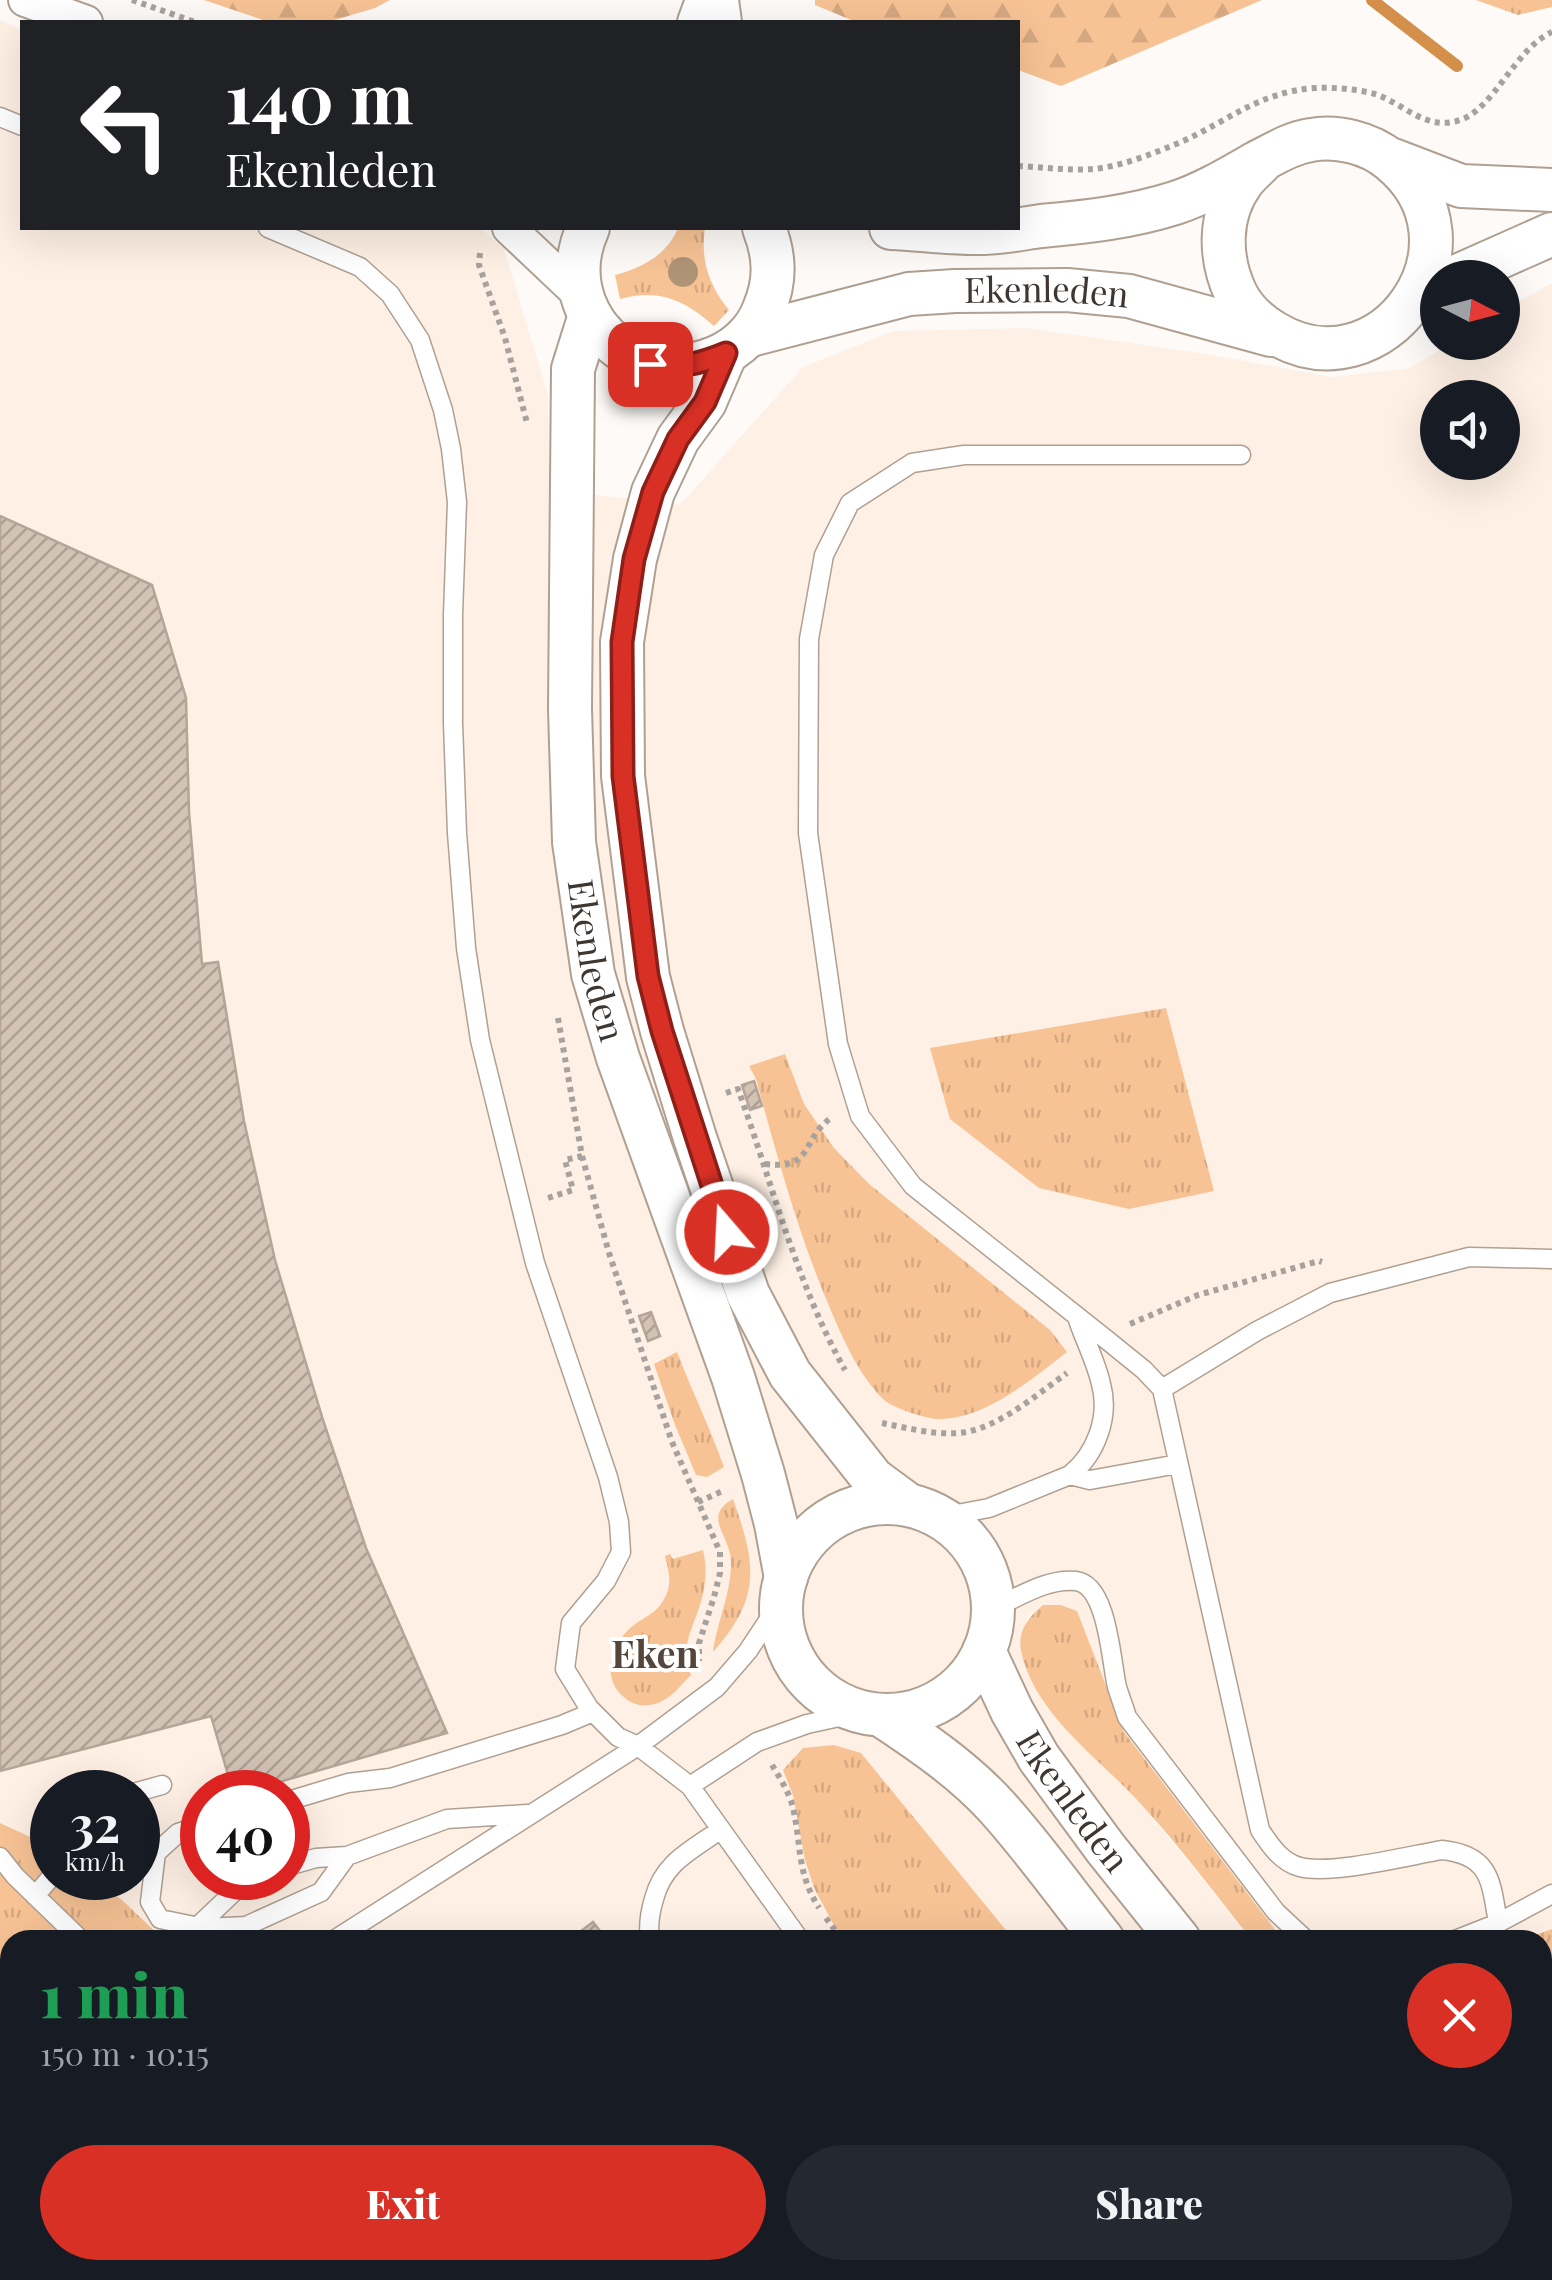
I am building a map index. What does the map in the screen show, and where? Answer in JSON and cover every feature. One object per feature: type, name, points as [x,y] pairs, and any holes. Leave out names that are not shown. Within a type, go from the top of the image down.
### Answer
[{"type":"street","points":[[26,0],[81,20]]},
{"type":"street","points":[[1420,300],[1376,336],[1346,346],[1316,347],[1286,340],[1260,323],[1239,300],[1226,271],[1222,240],[1228,209],[1243,181],[1264,159],[1288,146],[1313,139],[1340,139],[1365,145],[1461,186],[1552,190]]},
{"type":"street","points":[[1388,158],[1410,179],[1424,205],[1431,234],[1430,260]]},
{"type":"street","name":"Ekenleden","points":[[1020,229],[1099,221],[1175,203],[1264,159]]},
{"type":"street","points":[[511,230],[586,306]]},
{"type":"street","name":"Ekenleden","points":[[587,230],[578,264],[586,306],[605,336],[626,353],[650,364],[702,364],[737,344],[909,294],[955,291],[1068,290],[1129,296],[1286,340]]},
{"type":"street","name":"Ekenleden","points":[[765,230],[774,269],[771,293],[762,316],[737,344],[705,402],[678,439],[653,492],[634,559],[622,642],[623,776],[648,976],[695,1138],[748,1294],[790,1374],[873,1479],[924,1510]]},
{"type":"street","name":"Ekenleden","points":[[919,230],[978,234],[1015,230]]},
{"type":"street","points":[[1493,260],[1552,234]]},
{"type":"street","name":"Ekenleden","points":[[586,306],[573,369],[570,709],[574,842],[593,974],[618,1058],[764,1474],[776,1524],[783,1589]]},
{"type":"street","points":[[888,1502],[924,1510],[968,1540],[988,1572],[994,1608],[984,1651],[960,1686],[937,1703],[910,1713],[871,1714],[834,1701],[811,1682],[793,1658],[783,1630],[783,1589],[793,1560],[803,1544],[832,1518],[868,1504],[888,1502]]},
{"type":"street","name":"Ekenleden","points":[[984,1651],[1039,1758],[1171,1930]]},
{"type":"street","name":"Ekenleden","points":[[871,1714],[925,1744],[961,1772],[996,1806],[1095,1930]]},
{"type":"lane","points":[[273,230],[360,268],[390,294],[420,340],[452,448],[457,502],[453,615],[457,832],[466,948],[480,1040],[534,1263],[608,1477],[619,1522],[621,1552],[606,1581],[571,1623],[566,1669],[594,1712],[618,1737],[638,1746],[690,1786],[793,1930]]},
{"type":"lane","points":[[1241,454],[964,455],[912,462],[850,503],[824,555],[809,639],[808,833],[838,1044],[860,1116],[914,1186],[1144,1370],[1162,1389],[1260,1830],[1270,1846],[1298,1867],[1323,1869],[1442,1850],[1455,1852],[1482,1865],[1490,1880],[1498,1922]]},
{"type":"lane","points":[[1162,1389],[1257,1331],[1330,1293],[1469,1257],[1552,1258]]},
{"type":"lane","points":[[924,1510],[988,1508],[1070,1475],[1081,1466],[1100,1432],[1104,1409],[1102,1384],[1077,1317]]},
{"type":"lane","points":[[1070,1475],[1090,1480],[1178,1464]]},
{"type":"lane","points":[[994,1608],[1048,1584],[1078,1581],[1089,1586],[1104,1615],[1118,1690],[1128,1717],[1276,1912],[1295,1930]]},
{"type":"lane","points":[[349,1930],[638,1746],[717,1687],[748,1651],[783,1589]]},
{"type":"lane","points":[[310,1794],[348,1783],[390,1778],[594,1712]]},
{"type":"lane","points":[[690,1786],[757,1742],[807,1724],[871,1714]]},
{"type":"lane","points":[[310,1860],[348,1856],[447,1819],[528,1814]]},
{"type":"lane","points":[[651,1930],[659,1880],[674,1862],[720,1830]]},
{"type":"lane","points":[[180,1832],[156,1854],[150,1902],[160,1920],[197,1927],[246,1926],[321,1892],[348,1856]]},
{"type":"lane","points":[[0,1857],[30,1891]]},
{"type":"lane","points":[[1479,1930],[1552,1894]]},
{"type":"lane","points":[[38,1900],[70,1930]]},
{"type":"lane","points":[[197,1927],[226,1900]]},
{"type":"path","points":[[132,0],[189,20]]},
{"type":"path","points":[[726,1093],[738,1088],[824,1332],[850,1378]]},
{"type":"path","points":[[765,1164],[786,1167],[796,1162],[822,1124],[856,1100]]},
{"type":"path","points":[[520,1206],[572,1190],[565,1160],[582,1156]]},
{"type":"path","points":[[1124,1326],[1198,1295],[1319,1261],[1365,1284]]},
{"type":"path","points":[[757,1742],[793,1804],[800,1864],[808,1889],[835,1930]]},
{"type":"shaded area","points":[[0,20],[20,29],[20,230],[482,230],[504,249],[548,395],[549,489],[680,505],[803,367],[893,331],[1027,328],[1332,377],[1410,368],[1423,360],[1520,360],[1520,301],[1552,283],[1552,1929],[1275,1930],[1124,1732],[1077,1611],[1061,1605],[1043,1605],[1028,1616],[1020,1647],[1045,1706],[1141,1804],[1244,1930],[154,1930],[122,1900],[160,1900],[160,1770],[30,1770],[30,1837],[0,1823]]},
{"type":"green space","points":[[204,0],[390,0],[335,20],[263,20]]},
{"type":"green space","points":[[815,0],[1262,0],[1061,86],[1020,71],[1020,20],[851,20],[815,5]]},
{"type":"green space","points":[[1476,0],[1552,0],[1552,7],[1518,15]]},
{"type":"green space","points":[[677,230],[705,230],[708,272],[729,310],[714,326],[670,299],[647,295],[620,299],[615,275],[652,259]]},
{"type":"green space","points":[[1166,1008],[1214,1191],[1129,1209],[1039,1188],[950,1119],[930,1048]]},
{"type":"green space","points":[[785,1054],[804,1104],[834,1148],[869,1184],[1050,1330],[1067,1352],[1008,1395],[957,1417],[927,1417],[883,1399],[852,1356],[818,1278],[749,1066]]},
{"type":"green space","points":[[677,1352],[724,1467],[707,1477],[696,1475],[654,1364]]},
{"type":"green space","points":[[733,1499],[750,1561],[750,1579],[740,1614],[713,1652],[731,1572],[729,1551],[718,1519],[724,1505]]},
{"type":"green space","points":[[703,1550],[704,1586],[686,1655],[691,1675],[660,1702],[632,1702],[613,1683],[611,1665],[616,1646],[628,1630],[663,1601],[669,1584],[665,1556],[670,1554],[673,1559]]},
{"type":"green space","points":[[1043,1605],[1061,1605],[1077,1611],[1124,1732],[1275,1930],[1244,1930],[1154,1818],[1053,1715],[1028,1674],[1021,1651],[1021,1637],[1033,1614]]},
{"type":"green space","points":[[834,1745],[861,1753],[1006,1930],[837,1930],[814,1888],[793,1795],[783,1770],[803,1748]]},
{"type":"green space","points":[[0,1823],[30,1837],[30,1900],[122,1900],[154,1930],[0,1930]]},
{"type":"building","points":[[0,516],[152,585],[186,698],[189,812],[202,964],[218,962],[244,1121],[275,1260],[366,1548],[447,1733],[310,1773],[310,1770],[227,1770],[211,1716],[0,1771]]},
{"type":"building","points":[[754,1081],[762,1106],[750,1110],[742,1085]]},
{"type":"building","points":[[651,1312],[660,1336],[648,1341],[639,1316]]},
{"type":"building","points":[[593,1922],[599,1930],[582,1930]]},
{"type":"waterway","points":[[1372,0],[1457,66]]},
{"type":"district","name":"Eken","points":[[655,1655]]},
{"type":"route","points":[[650,364],[702,364],[726,353],[705,402],[678,439],[653,492],[634,559],[622,642],[623,776],[648,976],[727,1232]]}]
